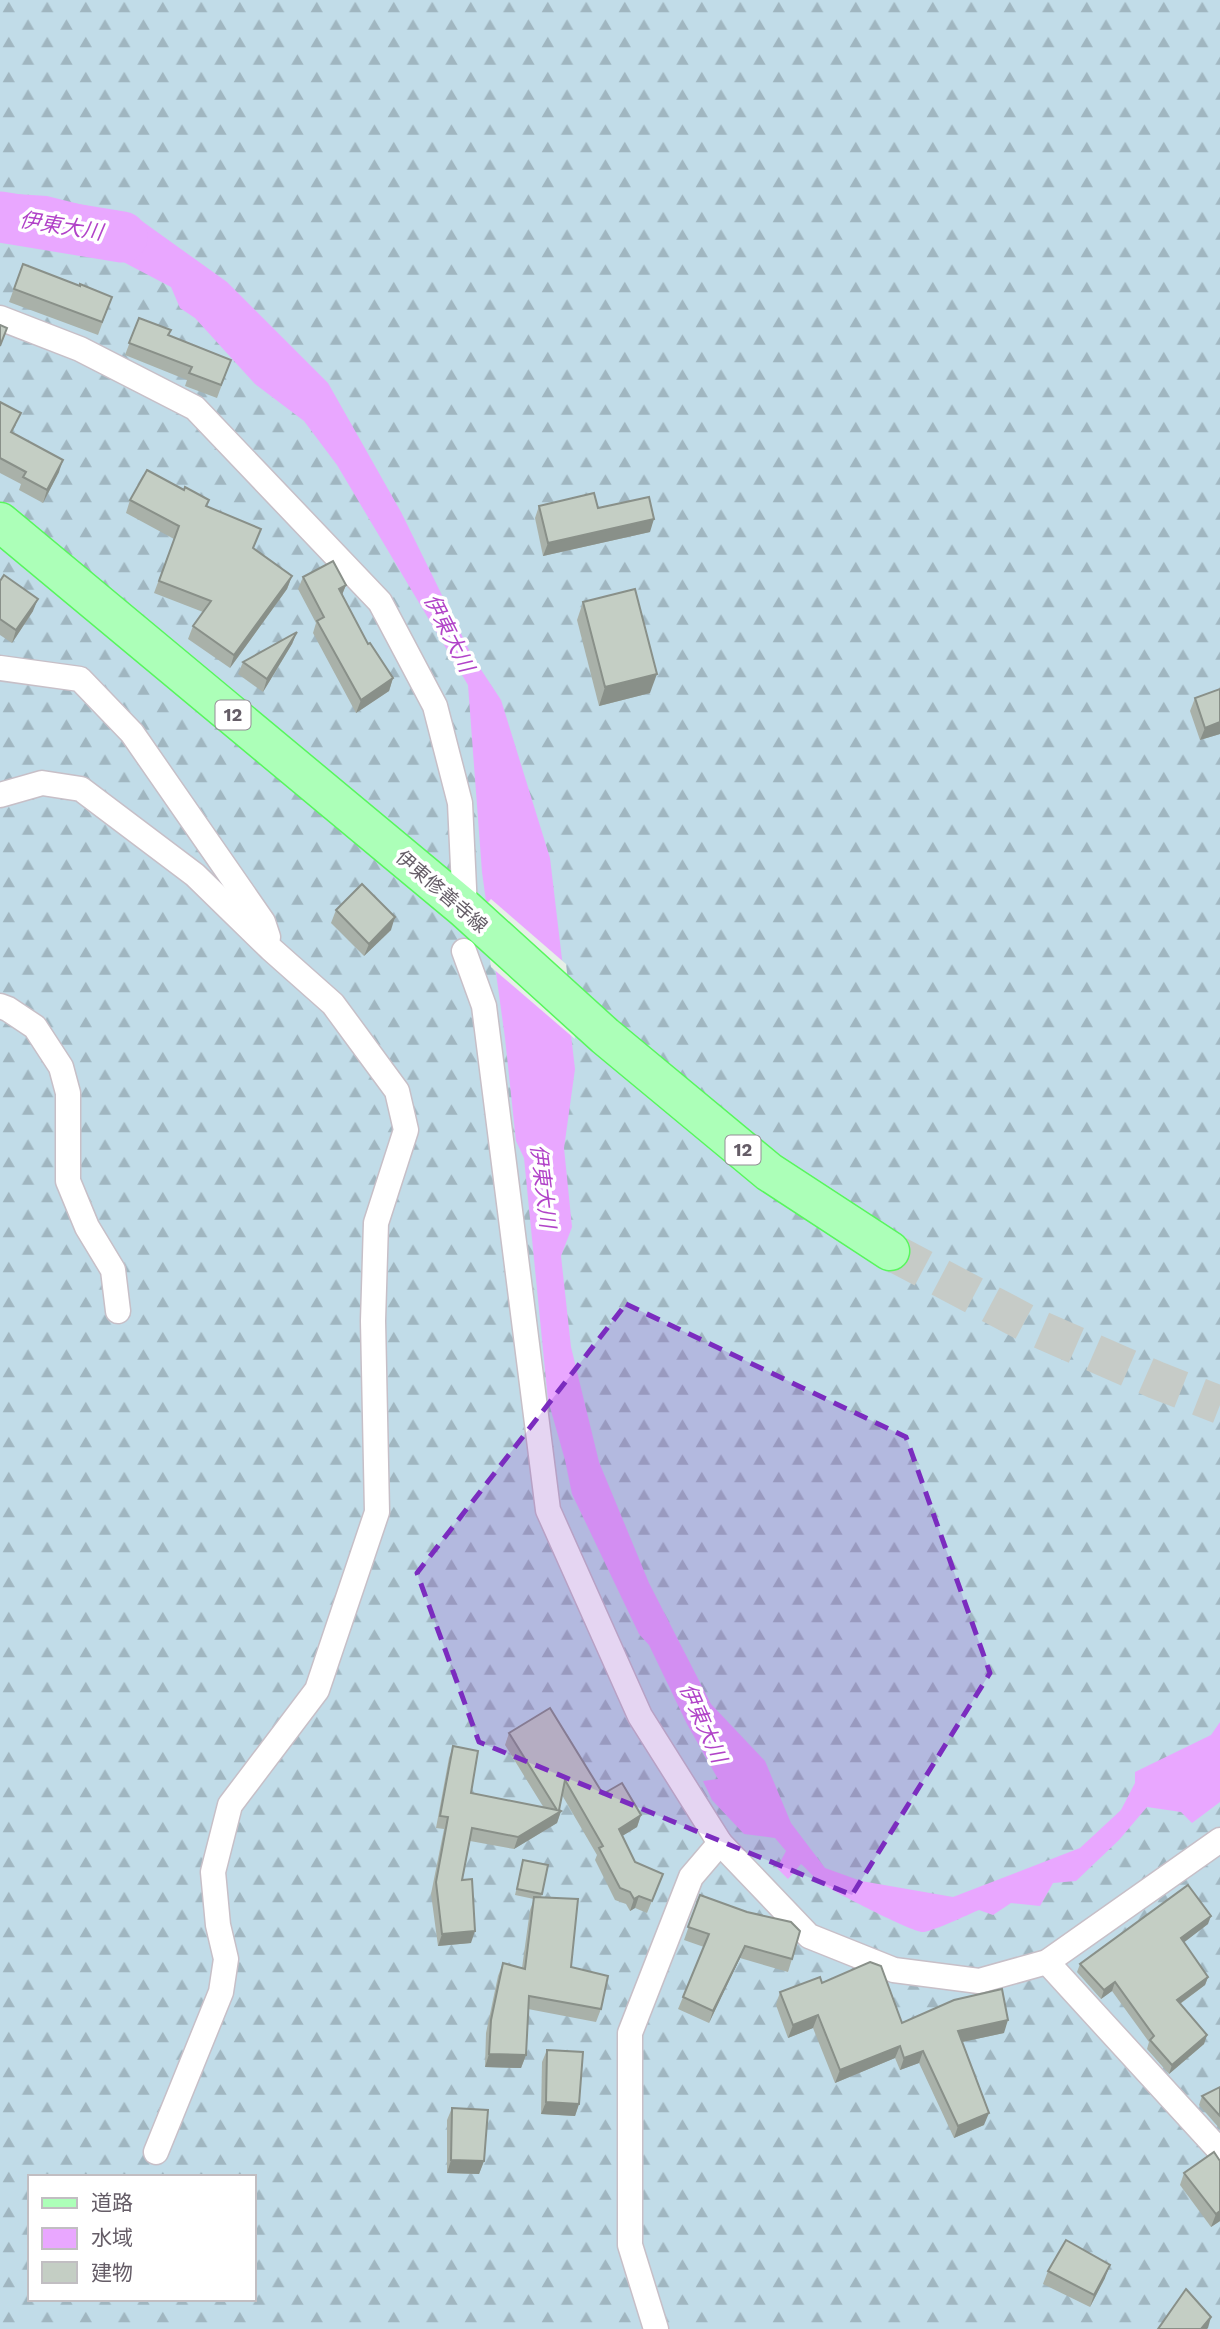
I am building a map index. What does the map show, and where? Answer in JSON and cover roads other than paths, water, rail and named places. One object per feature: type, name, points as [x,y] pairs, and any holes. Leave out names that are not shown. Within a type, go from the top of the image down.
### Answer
[{"type":"main road","name":"伊東修善寺線","points":[[0,522],[48,559],[465,909],[480,945],[605,1036],[769,1172],[890,1251]]},
{"type":"street","points":[[0,318],[80,349],[195,408],[380,602],[435,706],[460,803],[465,909]]},
{"type":"street","points":[[0,668],[80,679],[131,733],[263,922],[271,949]]},
{"type":"street","points":[[0,795],[42,783],[81,789],[195,875],[271,949],[333,1004],[397,1091],[406,1130],[376,1223],[373,1321],[377,1512],[317,1690],[230,1805],[213,1872],[218,1925],[226,1959],[221,1992],[156,2152]]},
{"type":"street","points":[[480,945],[484,1006],[548,1510],[640,1716],[720,1843],[809,1936],[894,1970],[979,1981],[1047,1962],[1220,1840]]},
{"type":"street","points":[[0,1006],[35,1027],[61,1068],[68,1093],[68,1181],[87,1227],[113,1270],[118,1311]]},
{"type":"street","points":[[656,2329],[629,2245],[630,2033],[691,1877],[720,1843]]},
{"type":"street","points":[[1047,1962],[1220,2151]]},
{"type":"water","points":[[0,193],[47,196],[139,219],[227,282],[328,383],[401,512],[472,656],[501,700],[550,858],[575,1069],[564,1148],[572,1227],[561,1256],[571,1347],[599,1462],[649,1583],[711,1704],[765,1761],[791,1823],[825,1868],[861,1881],[953,1897],[1080,1848],[1121,1810],[1135,1783],[1135,1772],[1211,1735],[1220,1722],[1220,1802],[1192,1823],[1181,1812],[1147,1807],[1119,1840],[1076,1881],[1053,1883],[1040,1906],[1011,1903],[993,1915],[979,1910],[923,1932],[890,1919],[828,1887],[801,1864],[788,1879],[777,1868],[786,1851],[775,1838],[744,1834],[712,1800],[703,1781],[718,1779],[687,1724],[649,1645],[639,1634],[572,1494],[548,1400],[524,1158],[516,1141],[482,872],[468,685],[337,465],[304,421],[255,384],[195,318],[180,308],[171,287],[30,213],[0,214]]},
{"type":"waterway","name":"伊東大川","points":[[0,217],[122,237]]},
{"type":"tunnel","points":[[890,1251],[1032,1326],[1220,1405]]}]
